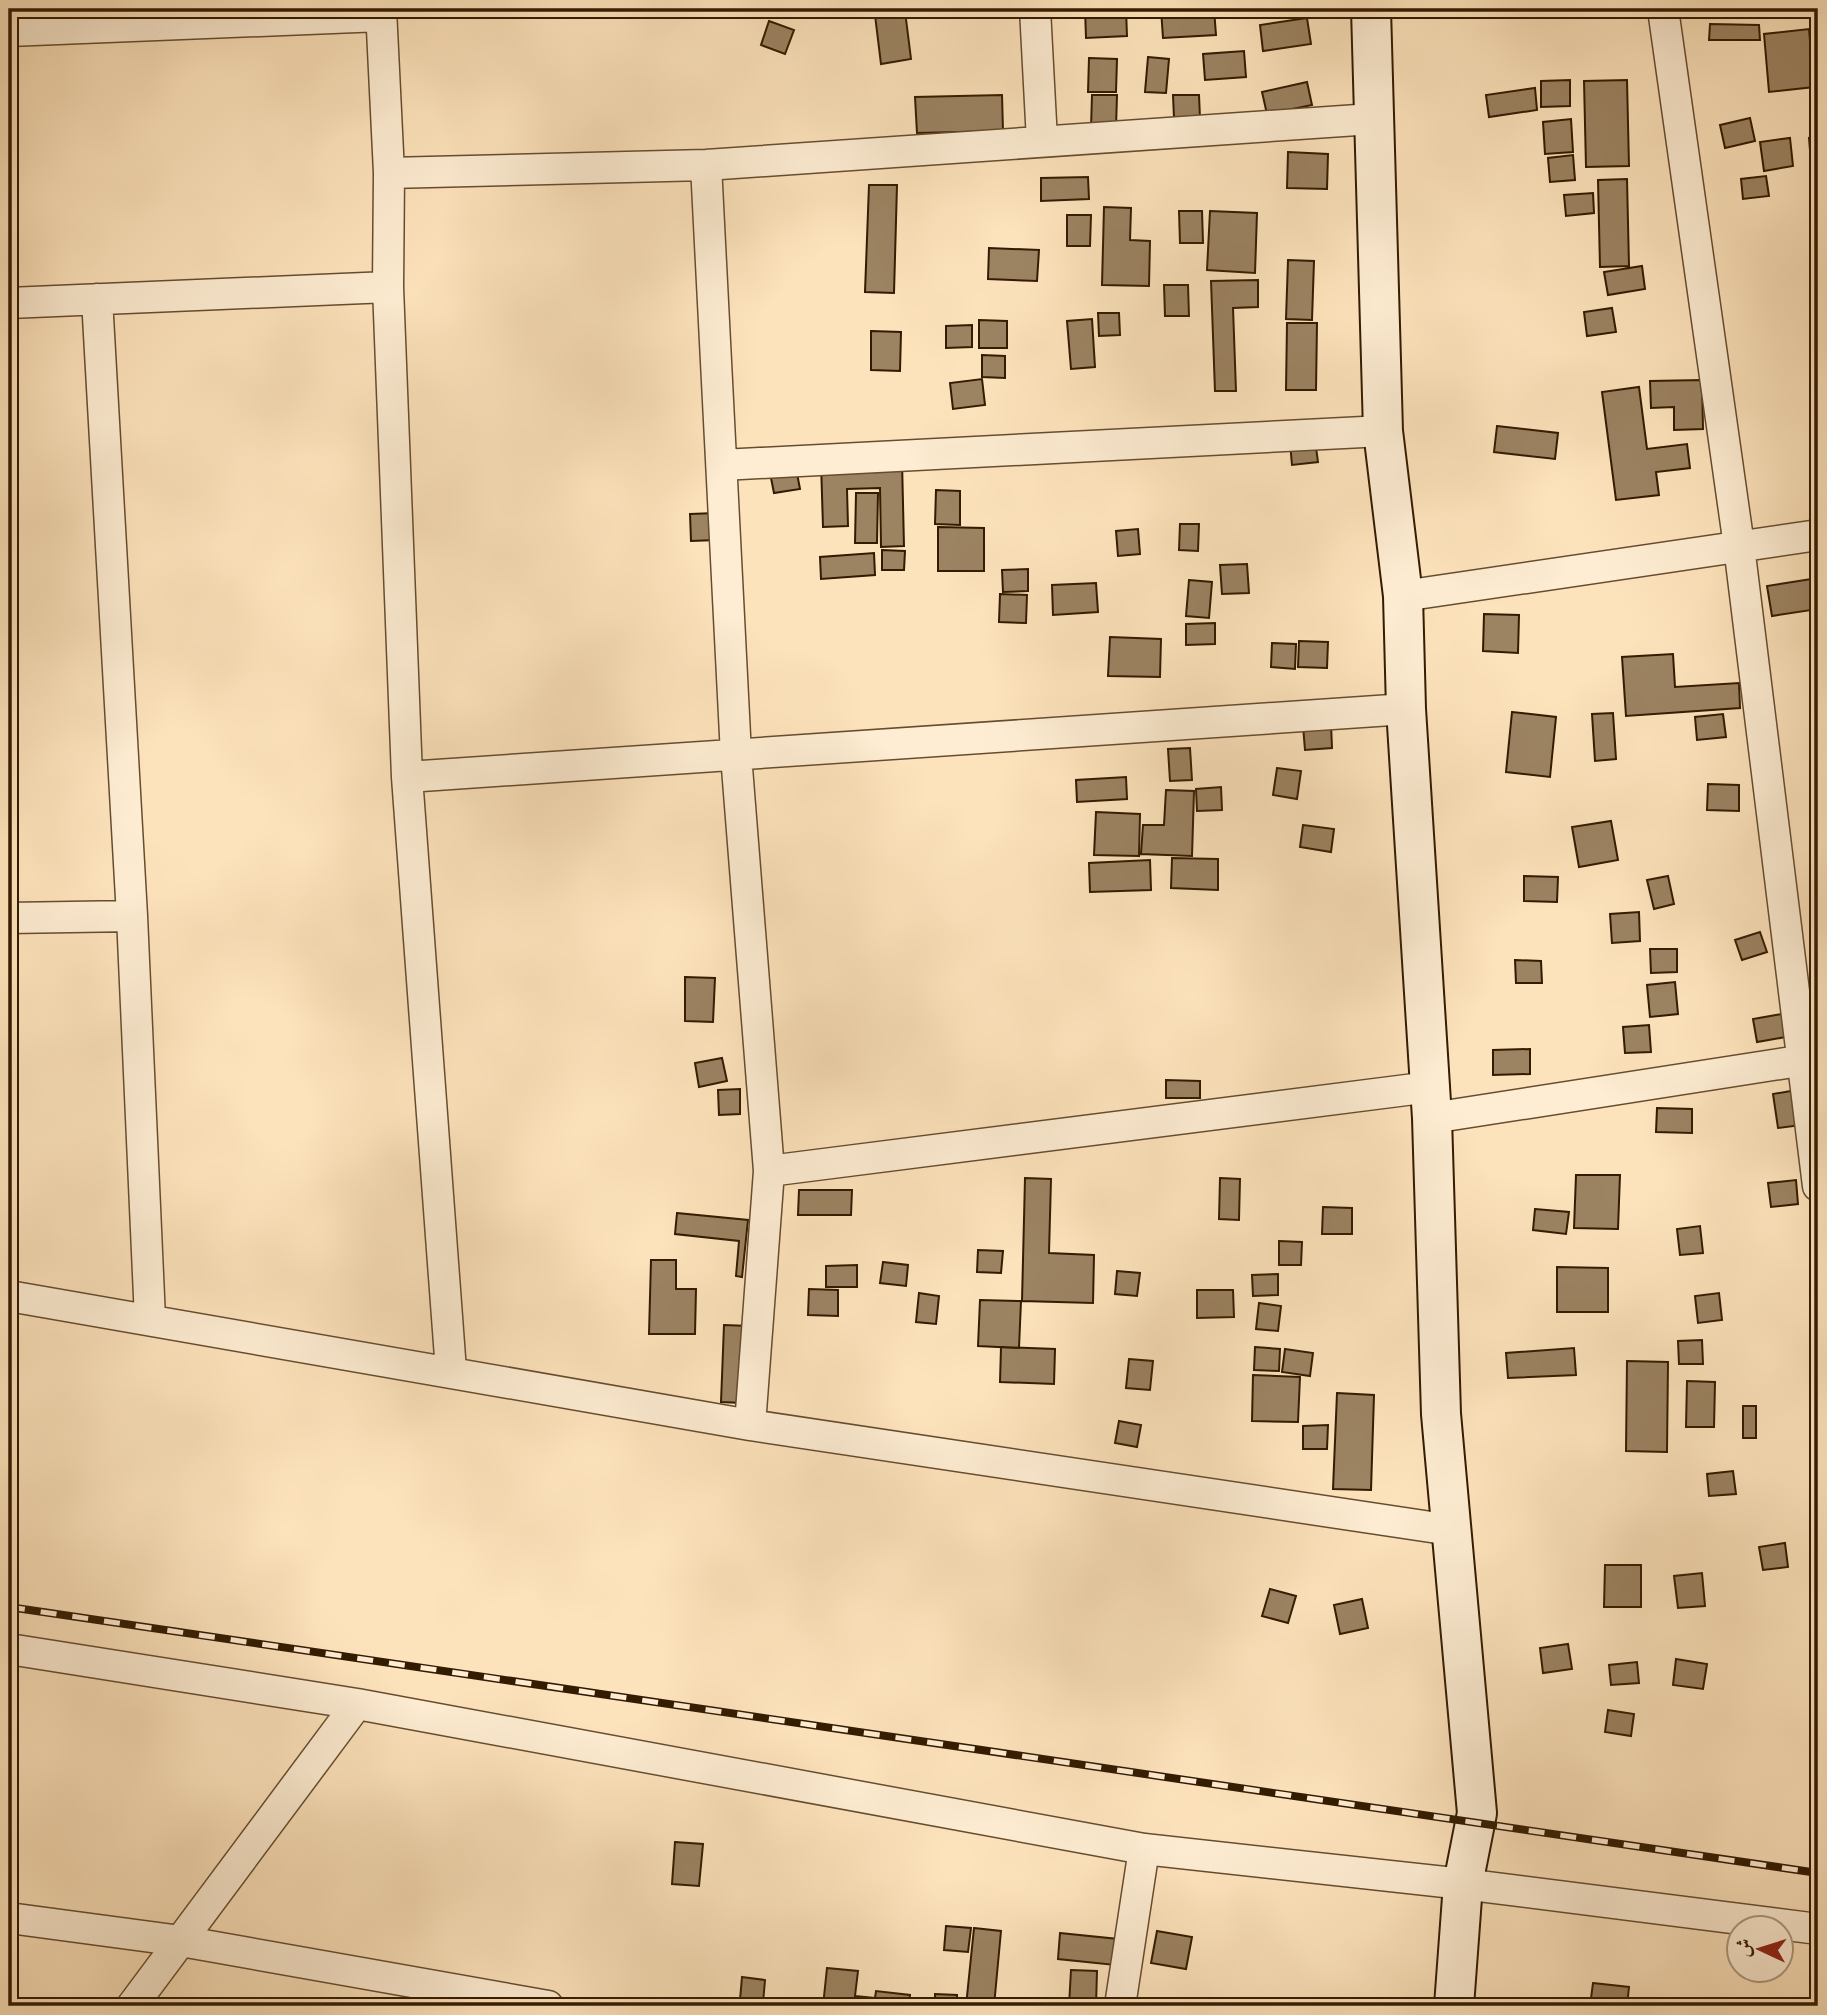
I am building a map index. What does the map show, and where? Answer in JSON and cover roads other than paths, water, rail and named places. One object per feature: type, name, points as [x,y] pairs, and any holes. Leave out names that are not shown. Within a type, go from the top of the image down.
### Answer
[{"type":"street","points":[[1035,9],[1042,141]]},
{"type":"street","points":[[1371,9],[1382,431],[1403,596],[1406,709],[1431,1102],[1441,1415],[1477,1814],[1463,1884],[1454,2006]]},
{"type":"street","points":[[1664,9],[1810,1059],[1818,1186]]},
{"type":"street","points":[[9,31],[100,18],[381,12],[389,173],[388,287],[407,777],[452,1371]]},
{"type":"street","points":[[389,173],[706,165],[1372,119]]},
{"type":"street","points":[[706,165],[736,755],[769,1171],[751,1425]]},
{"type":"street","points":[[9,303],[388,287]]},
{"type":"street","points":[[97,299],[132,916],[150,1319]]},
{"type":"street","points":[[722,465],[1382,431]]},
{"type":"street","points":[[1403,596],[1818,535]]},
{"type":"street","points":[[407,777],[1406,709]]},
{"type":"street","points":[[9,918],[132,916]]},
{"type":"street","points":[[769,1171],[1431,1102],[1810,1059]]},
{"type":"street","points":[[9,1296],[751,1425],[1451,1530]]},
{"type":"street","points":[[9,1649],[357,1704],[1144,1849],[1463,1884],[1818,1929]]},
{"type":"street","points":[[132,2006],[357,1704]]},
{"type":"street","points":[[1120,2006],[1144,1849]]},
{"type":"street","points":[[9,1918],[181,1941],[548,2006]]},
{"type":"railway","points":[[9,1607],[1818,1873]]}]
